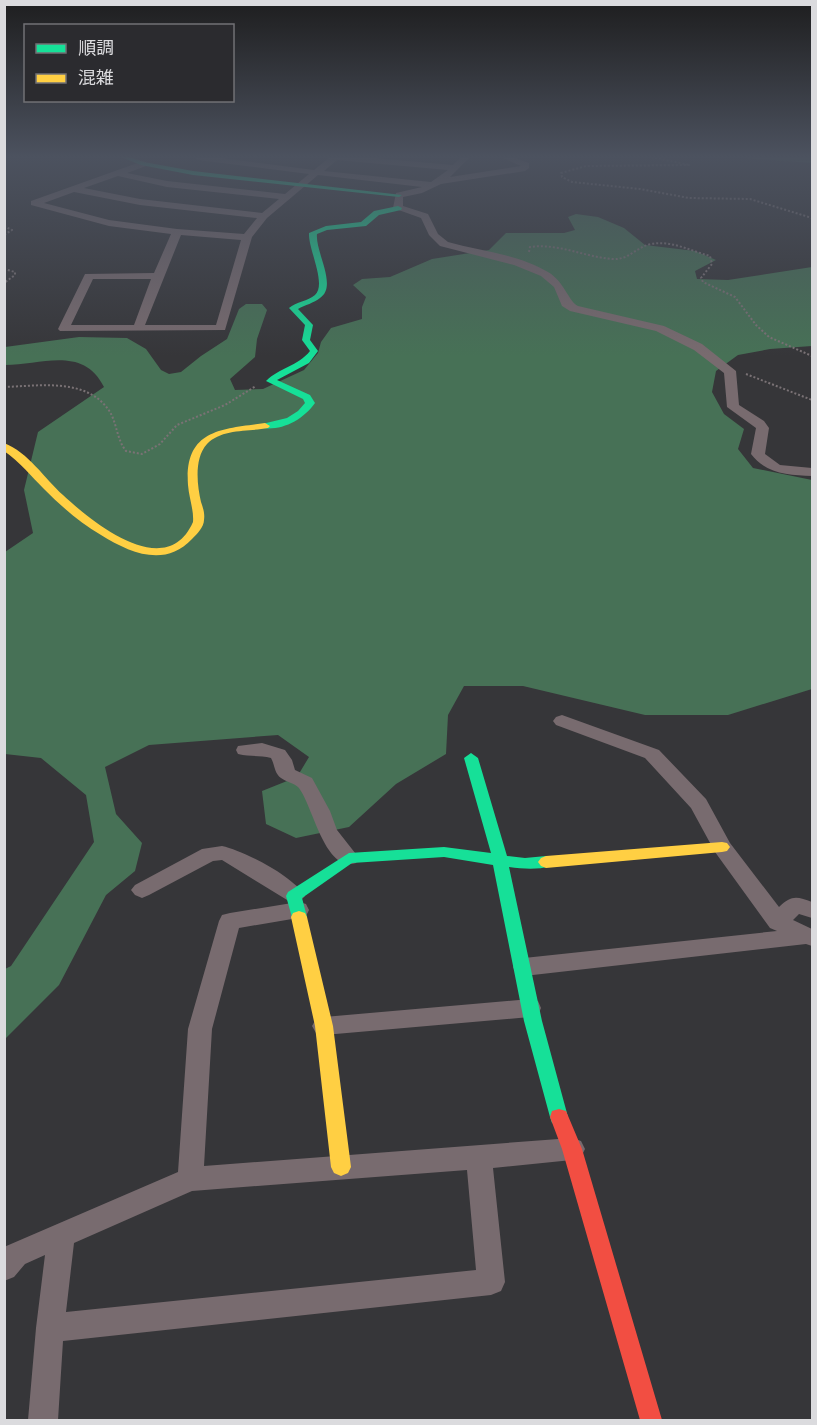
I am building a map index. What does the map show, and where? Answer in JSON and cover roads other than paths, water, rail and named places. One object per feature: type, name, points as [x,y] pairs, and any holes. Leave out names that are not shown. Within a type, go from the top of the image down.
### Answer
[{"type":"street","points":[[113,224],[177,232],[247,237]]},
{"type":"street","points":[[159,276],[89,276],[64,329],[221,328],[247,237],[258,224]]},
{"type":"street","points":[[4,446],[17,452],[45,485],[69,507],[98,528],[141,550],[168,551],[177,548],[197,528],[200,518],[193,478],[198,452],[207,440],[231,431],[287,422],[309,409],[310,403],[307,398],[271,381],[277,374],[303,363],[314,351],[306,340],[309,325],[293,309],[300,302],[317,297],[321,293],[323,274],[311,241],[313,233],[326,228],[364,224]]},
{"type":"street","points":[[429,224],[434,235],[444,244],[538,270],[559,286],[568,306],[583,312],[660,328],[698,347],[730,371],[733,407],[760,424],[765,432],[765,440],[758,454],[763,461],[770,466],[787,470],[813,472]]},
{"type":"street","points":[[138,329],[177,232]]},
{"type":"street","points":[[562,721],[652,754],[699,804],[722,847],[777,922],[810,937]]},
{"type":"street","points":[[245,750],[262,749],[278,754],[288,774],[304,783],[320,811],[328,833],[349,858]]},
{"type":"street","points":[[471,758],[482,790],[524,967],[530,1008],[562,1127],[572,1149],[651,1420]]},
{"type":"street","points":[[190,1179],[200,1029],[230,921],[296,903],[349,858],[444,852],[471,854],[497,861],[525,864],[722,847]]},
{"type":"street","points":[[142,890],[209,854],[222,853],[230,855],[280,884],[296,903],[324,1026],[342,1167]]},
{"type":"street","points":[[777,922],[795,904],[813,910]]},
{"type":"street","points":[[524,967],[810,937]]},
{"type":"street","points":[[324,1026],[530,1008]]},
{"type":"street","points":[[4,1268],[15,1255],[190,1179],[572,1149]]},
{"type":"street","points":[[50,1328],[492,1282],[479,1158]]},
{"type":"street","points":[[43,1420],[50,1328],[61,1235]]}]
